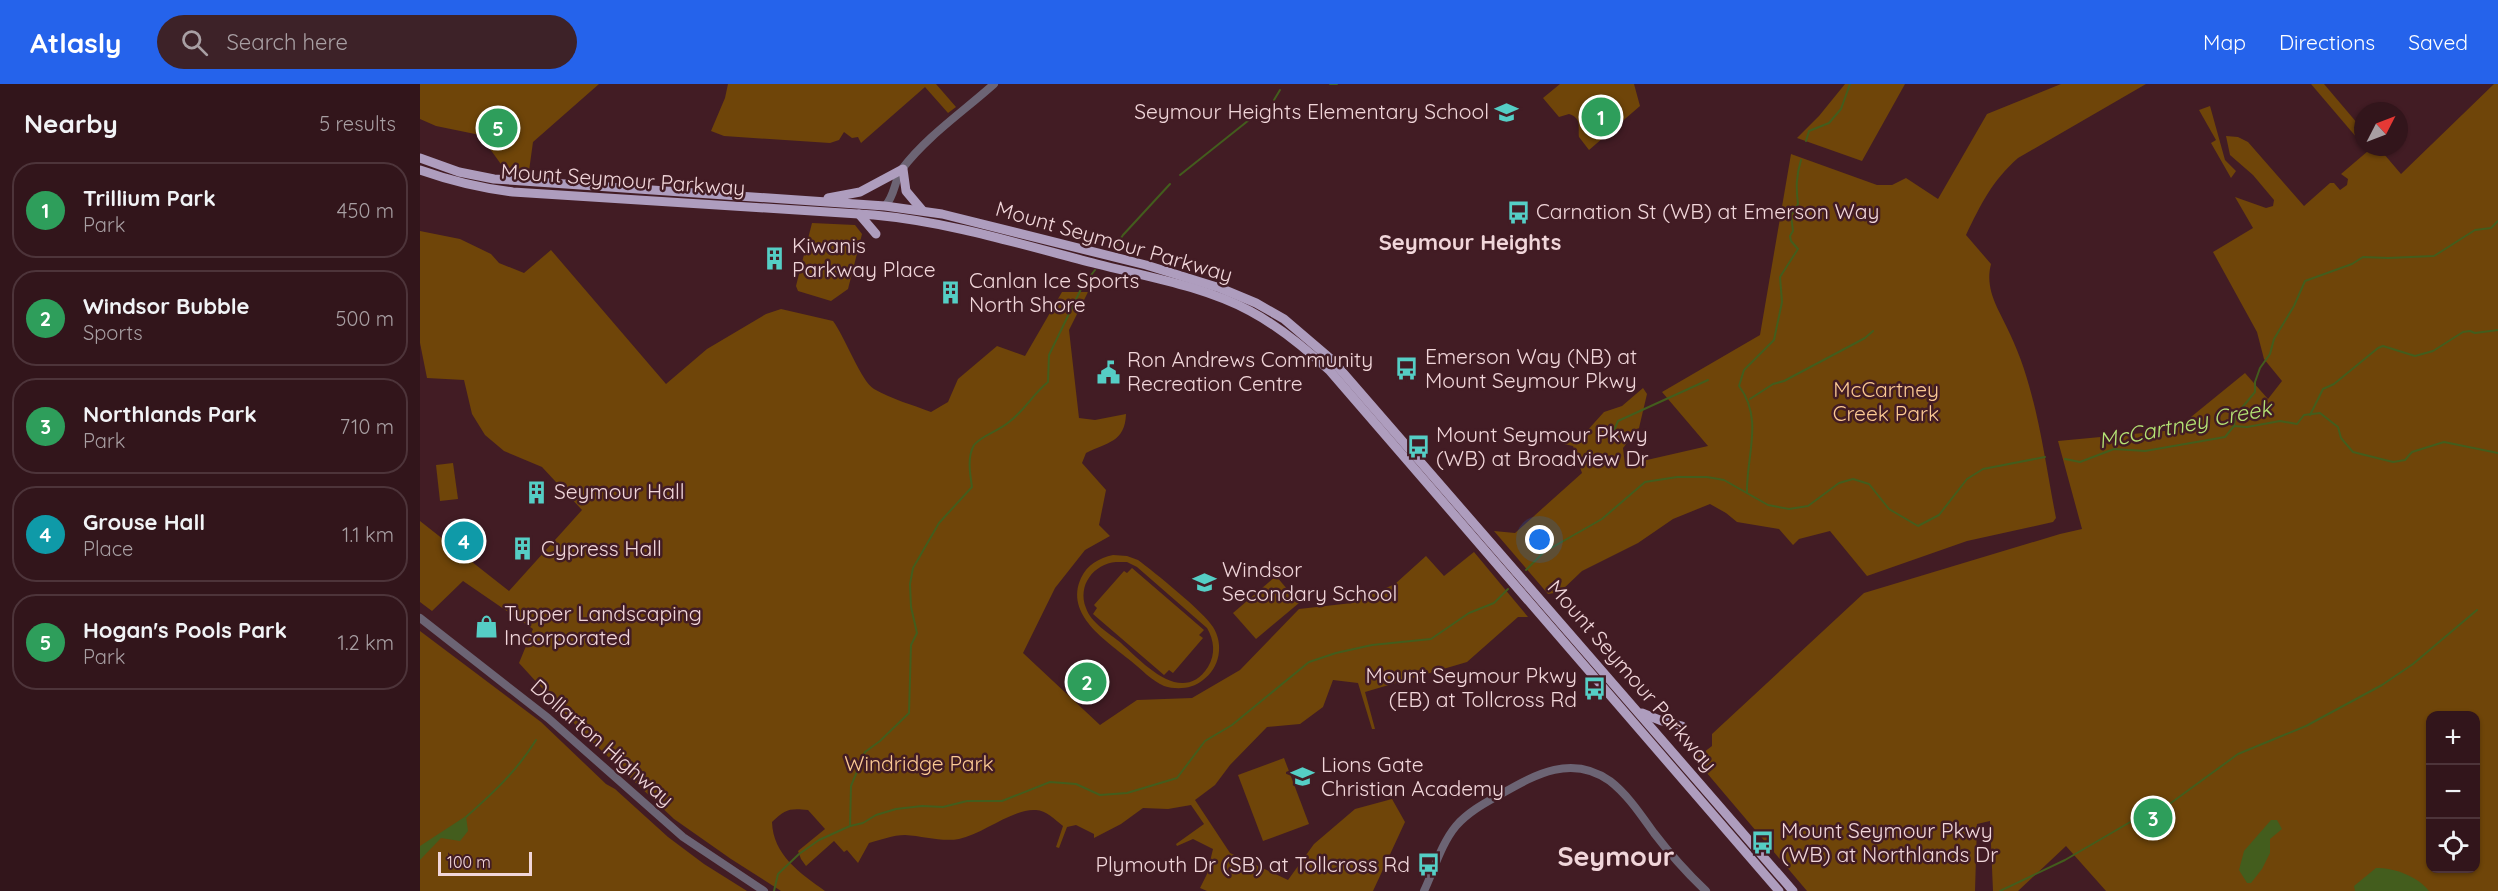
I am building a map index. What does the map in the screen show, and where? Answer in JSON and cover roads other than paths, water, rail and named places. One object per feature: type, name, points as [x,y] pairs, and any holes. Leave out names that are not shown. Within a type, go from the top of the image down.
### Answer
[{"type":"main road","name":"Mount Seymour Parkway","points":[[420,158],[459,172],[494,179],[890,205],[922,210],[1165,270],[1243,297],[1284,319],[1332,360],[1640,712],[1793,891]]},
{"type":"main road","points":[[809,201],[860,192],[903,169],[906,191],[922,210]]},
{"type":"main road","name":"Mount Seymour Parkway","points":[[420,170],[459,183],[513,192],[921,220],[1170,282],[1228,301],[1280,329],[1310,352],[1332,373],[1779,891]]},
{"type":"main road","points":[[859,214],[876,234]]},
{"type":"main road","points":[[1640,712],[1682,726]]},
{"type":"street","points":[[890,205],[898,176],[903,169],[924,145],[994,84]]},
{"type":"street","name":"Dollarton Highway","points":[[420,618],[548,718],[683,837],[764,891]]},
{"type":"street","points":[[1424,891],[1450,834],[1463,819],[1484,804],[1535,775],[1548,770],[1569,767],[1594,772],[1612,783],[1633,805],[1684,870],[1706,891]]},
{"type":"waterway","points":[[1330,84],[1337,84]]},
{"type":"waterway","points":[[1806,141],[1809,131],[1829,123],[1841,109],[1850,84]]},
{"type":"waterway","points":[[1274,100],[1280,90]]},
{"type":"waterway","points":[[1180,175],[1249,120]]},
{"type":"waterway","points":[[1747,493],[1752,438],[1751,411],[1739,386],[1744,370],[1774,340],[1782,302],[1780,277],[1798,249],[1790,236],[1793,231],[1791,215],[1798,204],[1797,182],[1801,160]]},
{"type":"waterway","points":[[1116,246],[1123,235],[1170,184]]},
{"type":"waterway","points":[[2234,425],[2236,415],[2255,392],[2255,382],[2260,368],[2270,354],[2274,339],[2294,306],[2305,281],[2352,264],[2363,257],[2434,256],[2475,230],[2491,228],[2498,221]]},
{"type":"waterway","points":[[1088,279],[1095,270]]},
{"type":"waterway","points":[[850,826],[851,786],[865,752],[909,713],[911,645],[917,633],[911,607],[910,584],[913,568],[939,523],[972,487],[970,460],[974,445],[981,438],[1015,417],[1048,382],[1049,355],[1083,285]]},
{"type":"waterway","points":[[2310,415],[2323,389],[2334,384],[2378,348],[2383,346],[2415,356],[2433,351],[2463,332],[2498,330]]},
{"type":"waterway","points":[[1750,399],[1773,384],[1784,381],[1865,338],[1873,331]]},
{"type":"waterway","points":[[1609,442],[1618,421],[1708,380]]},
{"type":"waterway","name":"McCartney Creek","points":[[2065,459],[2080,462],[2114,449],[2145,451],[2225,437],[2234,426],[2247,427],[2280,421],[2297,424],[2304,415],[2320,413],[2338,427],[2341,438],[2353,452],[2393,462],[2405,460],[2412,452],[2444,442],[2498,453]]},
{"type":"waterway","name":"McCartney Creek","points":[[1526,570],[1544,552],[1602,519],[1645,482],[1677,477],[1707,477],[1724,480],[1768,505],[1789,509],[1808,506],[1839,483],[1853,479],[1869,484],[1889,509],[1918,526],[1939,515],[1967,479],[1983,469],[2045,457]]},
{"type":"waterway","name":"McCartney Creek","points":[[774,891],[778,874],[799,854],[819,840],[850,826],[863,823],[876,815],[896,809],[922,806],[943,807],[967,801],[1002,801],[1050,782],[1076,784],[1100,795],[1127,793],[1177,778],[1205,741],[1232,725],[1309,662],[1372,645],[1431,639],[1469,613],[1494,603],[1508,589]]},
{"type":"waterway","points":[[2000,891],[2065,860],[2132,821],[2153,816],[2238,754],[2306,726],[2382,685],[2413,664],[2477,610]]},
{"type":"waterway","points":[[466,817],[513,772],[536,740]]},
{"type":"place","name":"Seymour Heights Elementary School","points":[[1507,112]]},
{"type":"place","name":"Trillium Park","points":[[1601,117]]},
{"type":"place","name":"Hogan's Pools Park","points":[[498,128]]},
{"type":"place","name":"Carnation St (WB) at Emerson Way","points":[[1518,212]]},
{"type":"place","name":"Kiwanis Parkway Place","points":[[774,258]]},
{"type":"place","name":"Canlan Ice Sports North Shore","points":[[951,293]]},
{"type":"place","name":"Emerson Way (NB) at Mount Seymour Pkwy","points":[[1407,369]]},
{"type":"place","name":"Ron Andrews Community Recreation Centre","points":[[1109,372]]},
{"type":"place","name":"Mount Seymour Pkwy (WB) at Broadview Dr","points":[[1418,447]]},
{"type":"place","name":"Seymour Hall","points":[[536,492]]},
{"type":"place","name":"Grouse Hall","points":[[464,541]]},
{"type":"place","name":"Cypress Hall","points":[[523,549]]},
{"type":"place","name":"Windsor Secondary School","points":[[1204,582]]},
{"type":"place","name":"Tupper Landscaping Incorporated","points":[[486,626]]},
{"type":"place","name":"Windsor Bubble","points":[[1087,682]]},
{"type":"place","name":"Mount Seymour Pkwy (EB) at Tollcross Rd","points":[[1595,688]]},
{"type":"place","name":"Lions Gate Christian Academy","points":[[1303,777]]},
{"type":"place","name":"Northlands Park","points":[[2153,818]]},
{"type":"place","name":"Mount Seymour Pkwy (WB) at Northlands Dr","points":[[1763,843]]},
{"type":"place","name":"Plymouth Dr (SB) at Tollcross Rd","points":[[1428,865]]},
{"type":"district","name":"Seymour Heights","points":[[1470,242]]},
{"type":"district","name":"Seymour","points":[[1616,857]]},
{"type":"park label","name":"McCartney Creek Park","points":[[1886,402]]},
{"type":"park label","name":"Windridge Park","points":[[919,764]]}]
